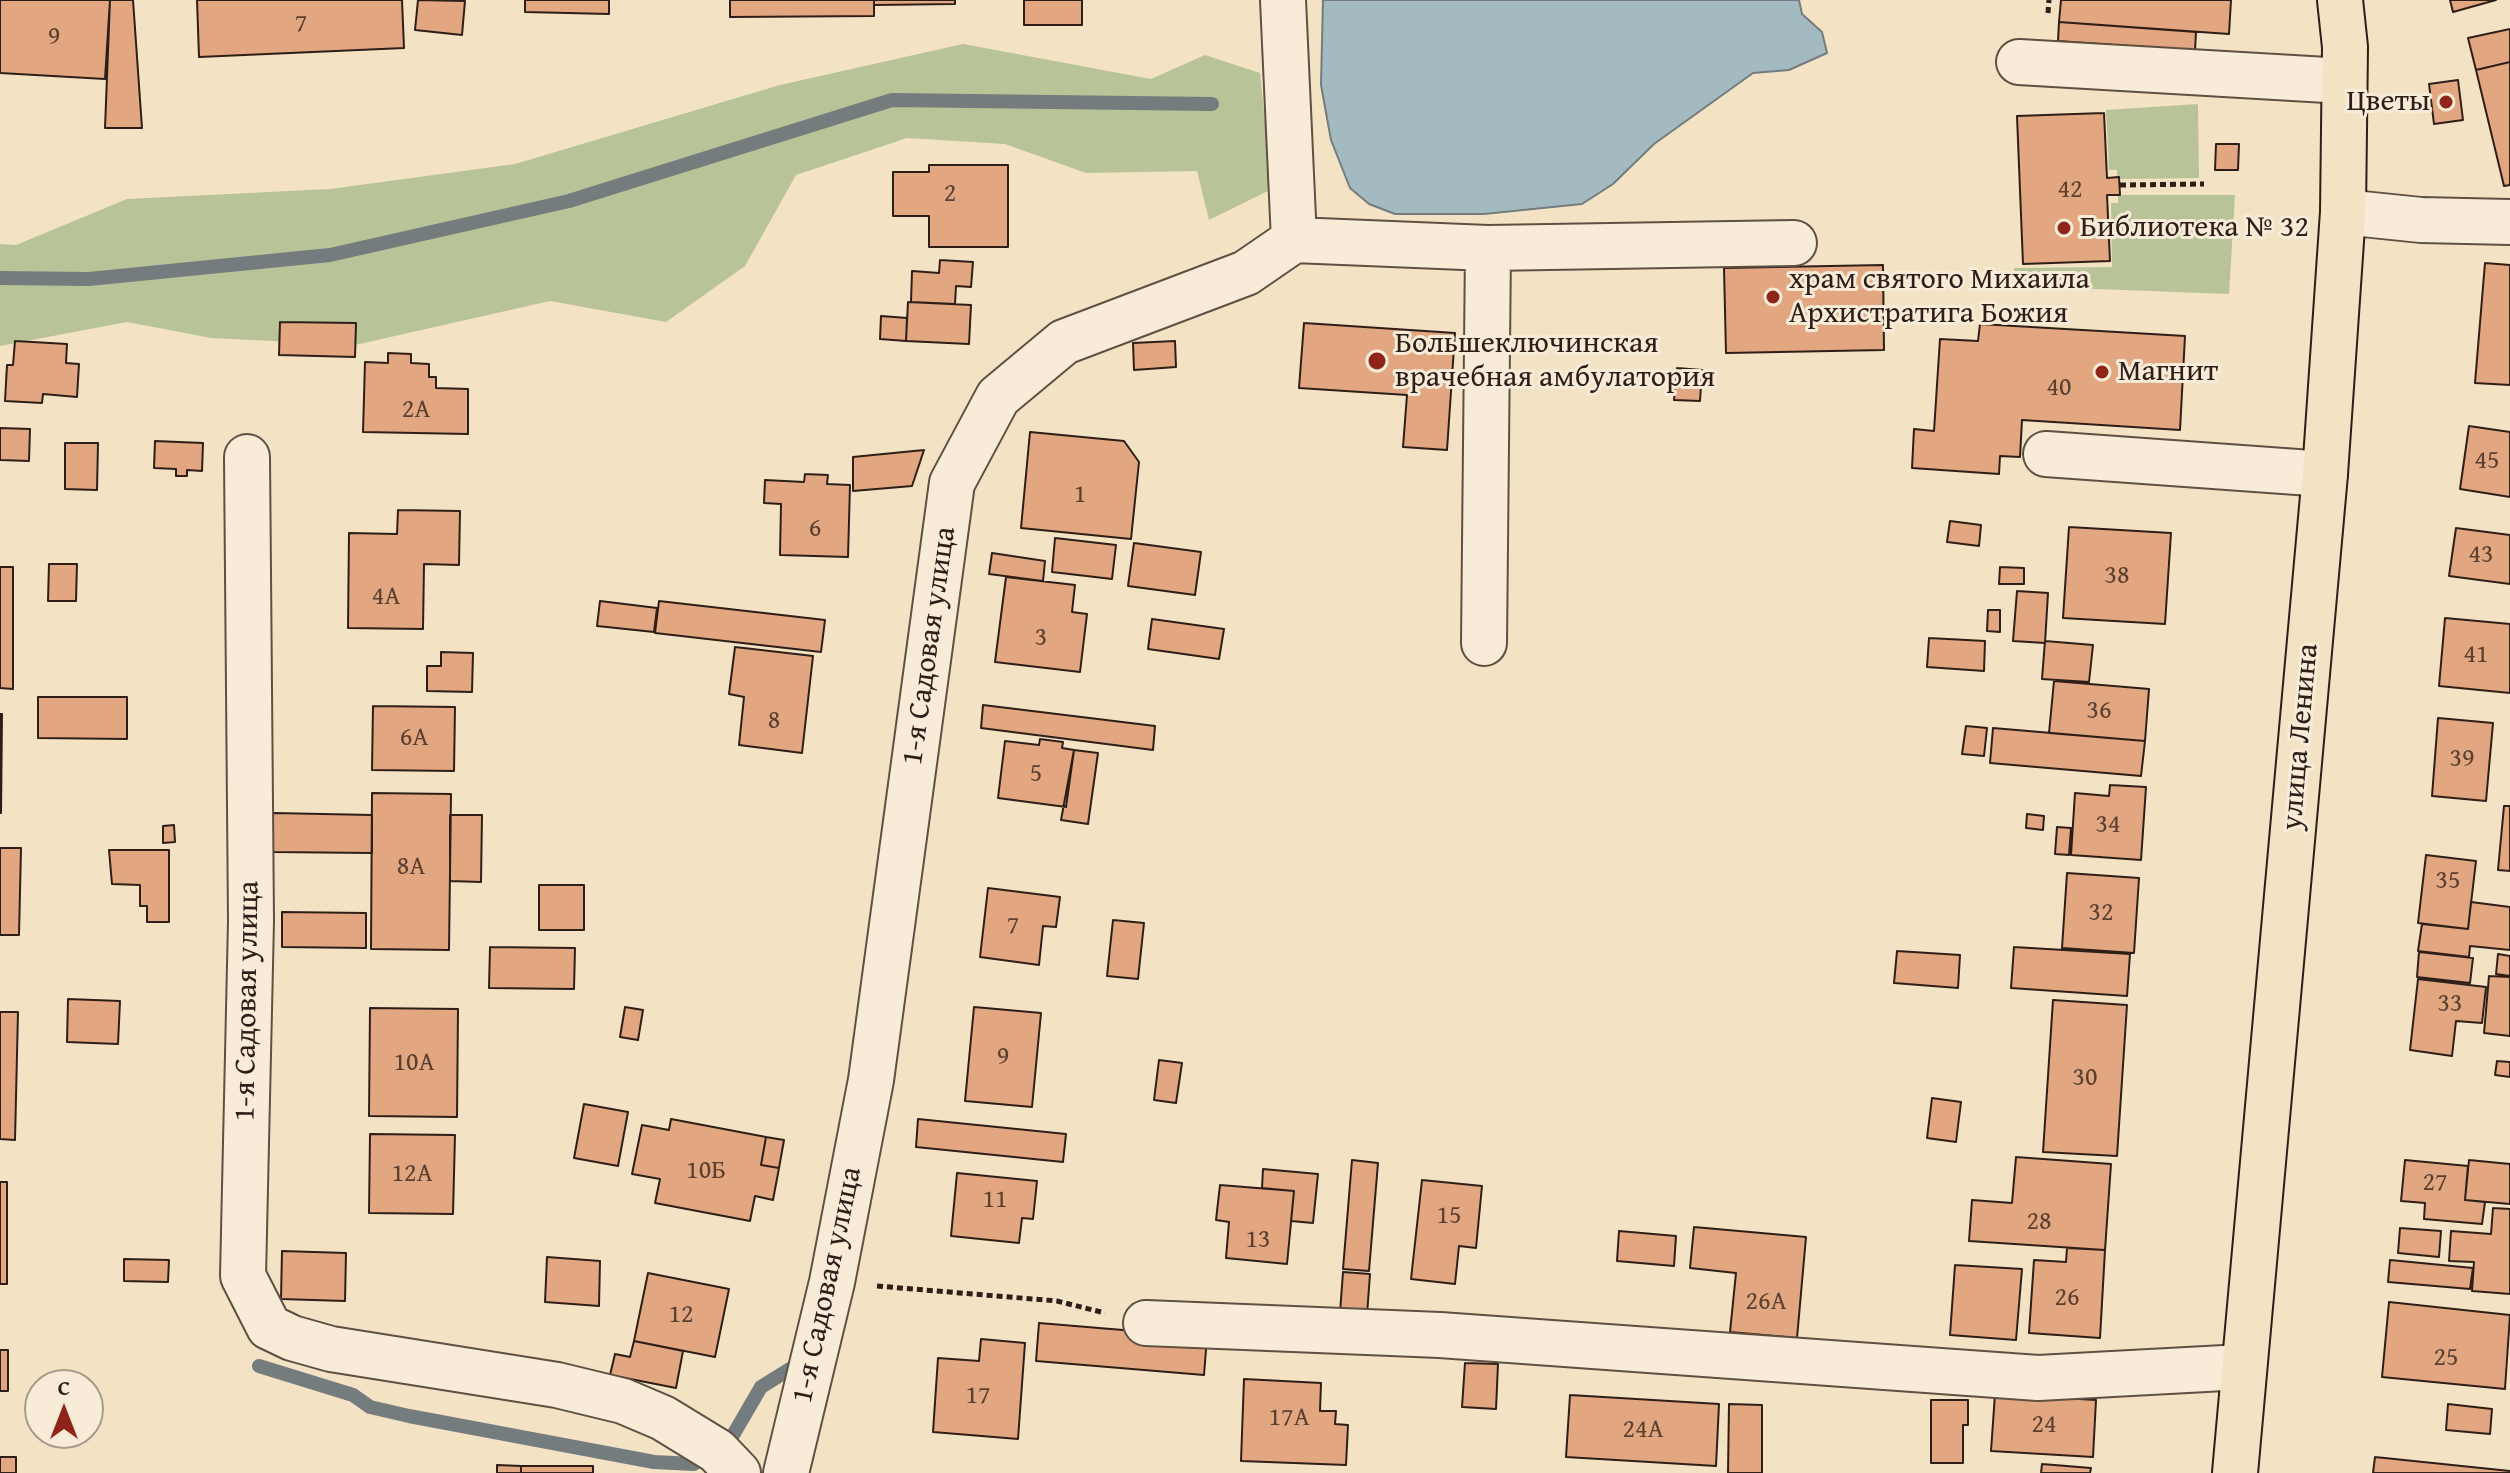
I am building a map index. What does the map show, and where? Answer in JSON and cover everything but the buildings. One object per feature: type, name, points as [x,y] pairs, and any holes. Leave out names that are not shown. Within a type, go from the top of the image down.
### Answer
[{"type":"main road","name":"улица Ленина","points":[[2235,1473],[2325,474],[2343,212],[2344,81],[2340,0]]},
{"type":"street","points":[[1283,0],[1294,240],[1488,248],[1794,243]]},
{"type":"street","points":[[2019,62],[2344,81]]},
{"type":"street","points":[[2343,212],[2421,220],[2510,222]]},
{"type":"street","name":"1-я Садовая улица","points":[[786,1473],[832,1282],[871,1080],[952,483],[998,397],[1064,342],[1246,273],[1294,240]]},
{"type":"street","points":[[1484,643],[1488,248]]},
{"type":"street","points":[[2046,454],[2325,474]]},
{"type":"street","name":"1-я Садовая улица","points":[[247,457],[251,921],[243,1276],[269,1327],[292,1338],[331,1349],[557,1385],[623,1401],[663,1418],[717,1451],[738,1473]]},
{"type":"street","points":[[1146,1323],[1440,1335],[2038,1378],[2243,1367]]},
{"type":"path","points":[[2048,13],[2049,0]]},
{"type":"path","points":[[2120,185],[2204,184]]},
{"type":"path","points":[[832,1282],[1057,1301],[1146,1323]]},
{"type":"green space","points":[[963,44],[1151,79],[1205,55],[1260,73],[1272,189],[1209,220],[1197,171],[1086,173],[1005,144],[907,138],[796,175],[745,266],[666,322],[550,301],[355,345],[211,338],[127,322],[0,346],[0,244],[16,245],[127,199],[330,189],[515,164],[780,85]]},
{"type":"green space","points":[[2198,104],[2199,178],[2117,179],[2117,170],[2109,170],[2106,110]]},
{"type":"green space","points":[[2118,195],[2235,195],[2229,294],[2015,286],[2014,268],[2112,267],[2111,203],[2118,203]]},
{"type":"water","points":[[1323,0],[1799,0],[1802,14],[1822,32],[1827,53],[1789,70],[1753,73],[1654,144],[1613,184],[1582,204],[1484,214],[1395,214],[1369,204],[1350,188],[1331,140],[1321,85]]},
{"type":"waterway","points":[[0,278],[89,279],[330,255],[569,201],[892,100],[1212,104]]},
{"type":"waterway","points":[[259,1366],[353,1395],[370,1407],[409,1416],[654,1462],[694,1464]]},
{"type":"waterway","points":[[729,1442],[761,1387],[790,1369]]},
{"type":"place","name":"Цветы","points":[[2446,102]]},
{"type":"place","name":"Библиотека № 32","points":[[2064,228]]},
{"type":"place","name":"храм святого Михаила Архистратига Божия","points":[[1773,297]]},
{"type":"place","name":"Большеключинская врачебная амбулатория","points":[[1377,361]]},
{"type":"place","name":"Магнит","points":[[2102,372]]}]
